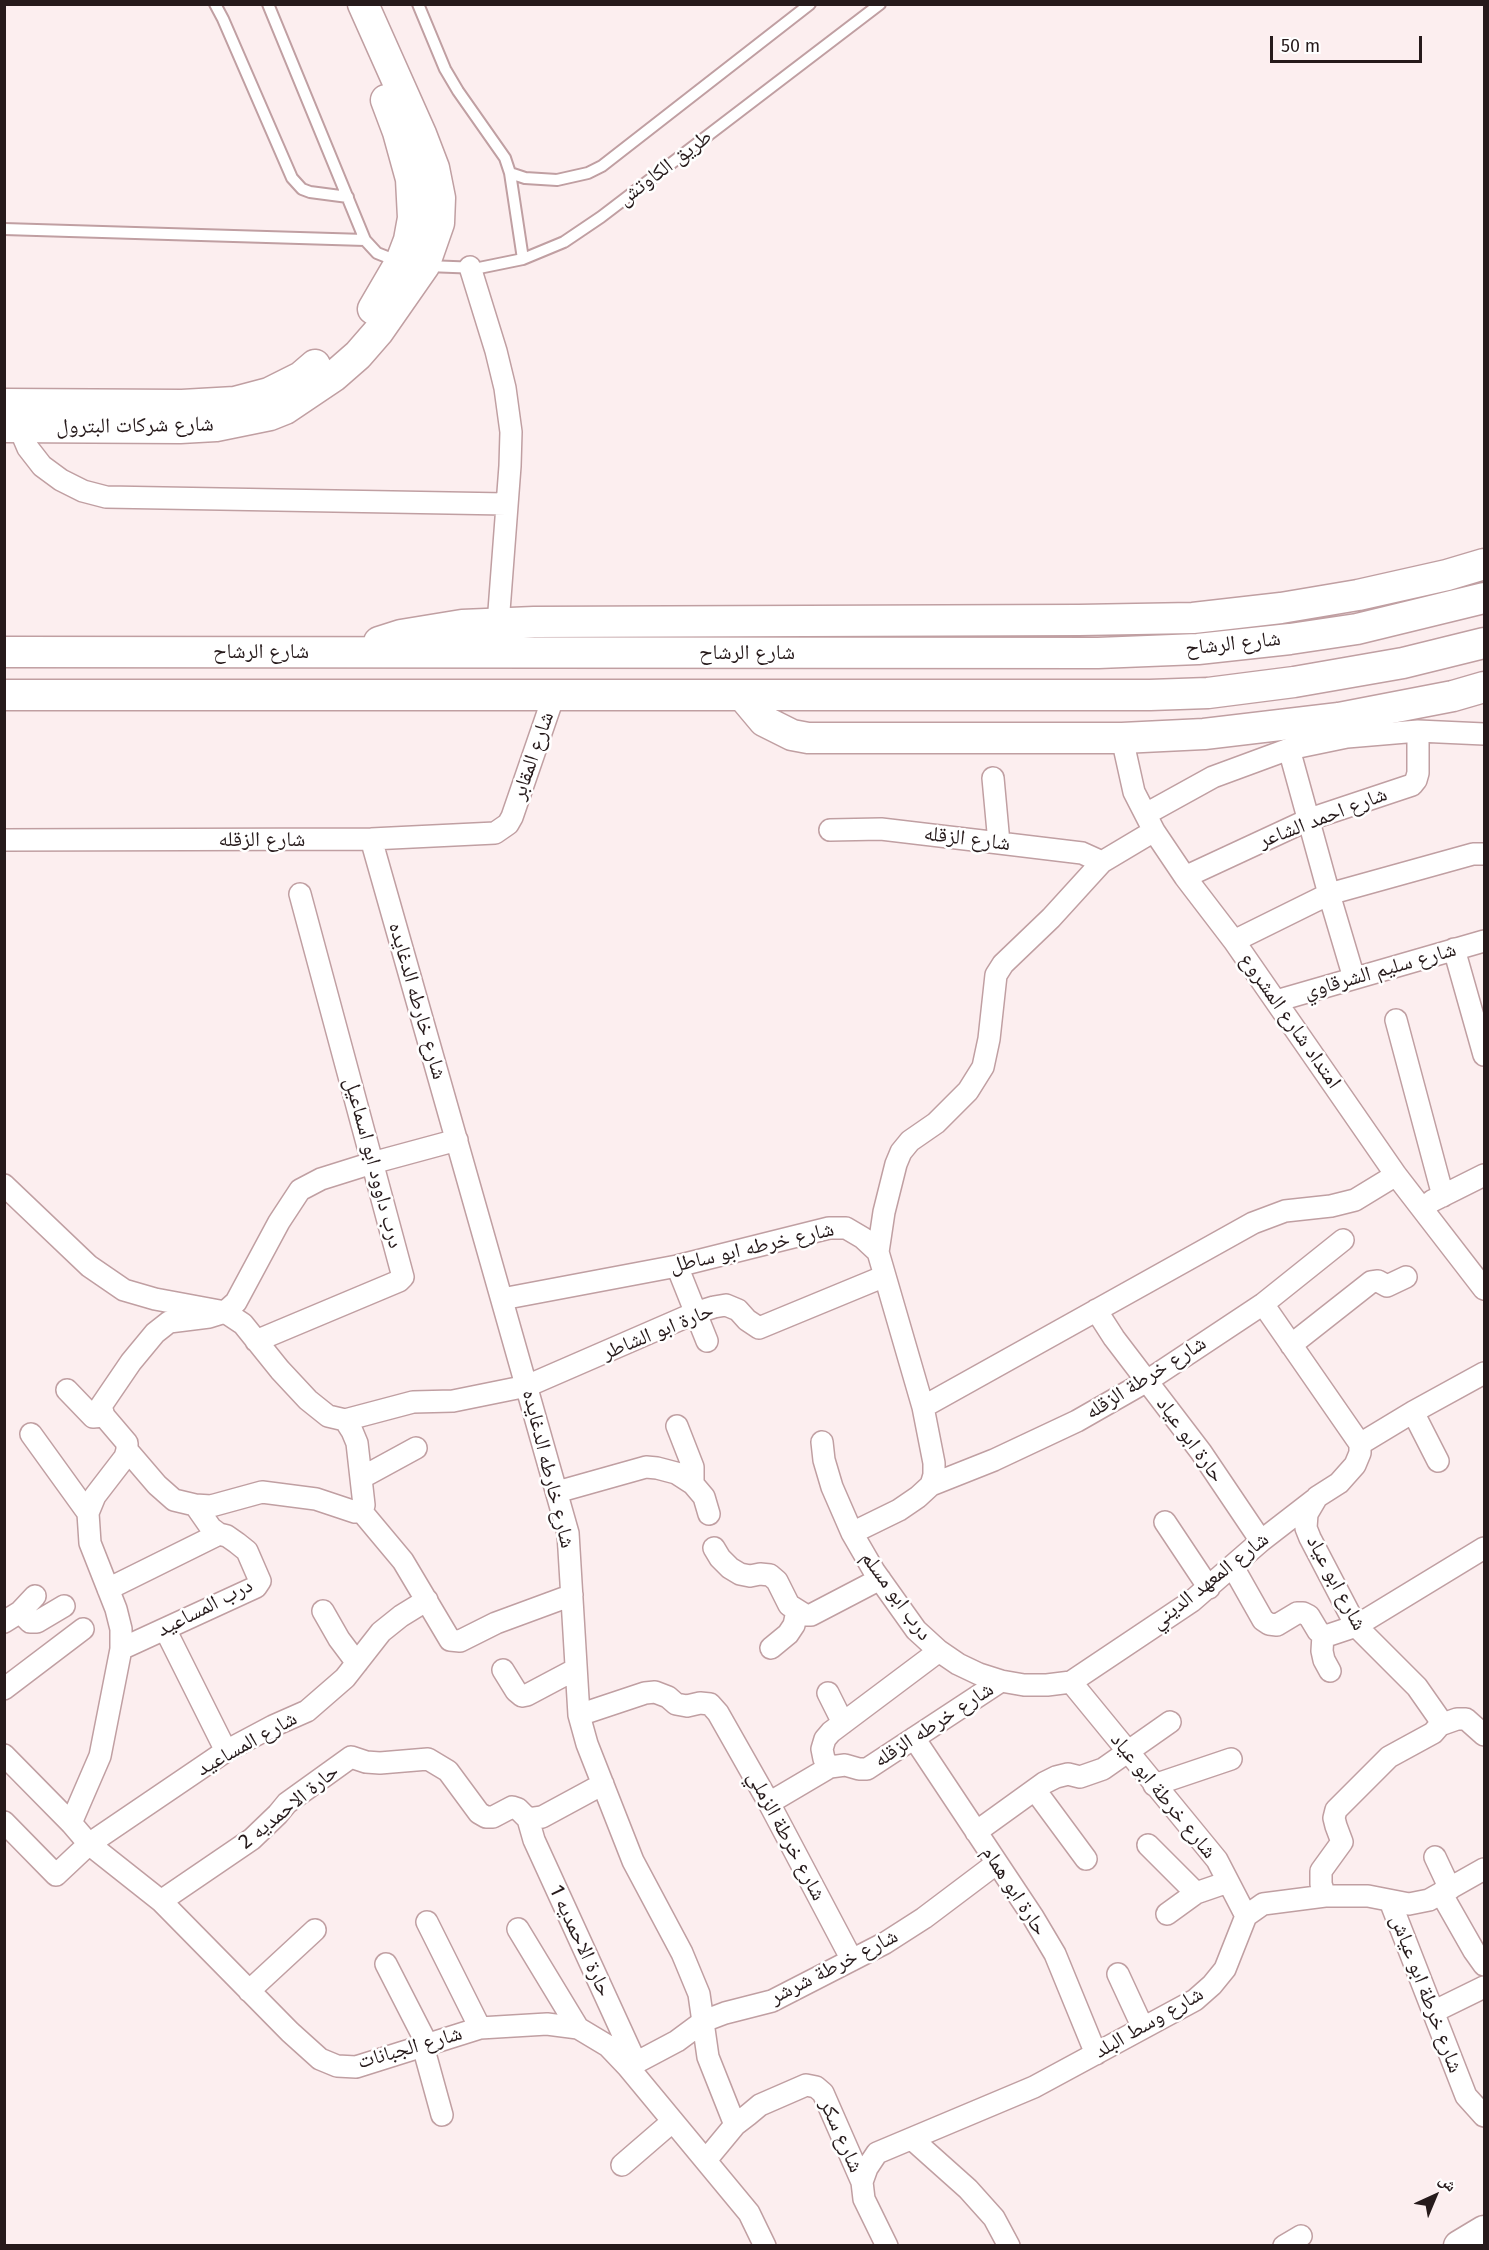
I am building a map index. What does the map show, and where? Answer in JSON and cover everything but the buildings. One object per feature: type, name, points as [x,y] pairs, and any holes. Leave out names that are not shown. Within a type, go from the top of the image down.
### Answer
[{"type":"main road","name":"شارع شركات البترول","points":[[343,4],[386,100],[411,179],[413,218],[409,240],[412,264]]},
{"type":"main road","name":"شارع شركات البترول","points":[[11,416],[180,428],[216,426],[270,415],[285,409],[334,376],[358,355],[396,308],[412,264],[439,223],[440,198],[434,168],[421,134],[363,4]]},
{"type":"main road","points":[[350,653],[400,635],[462,626],[498,624],[1056,621],[1193,618],[1281,608],[1358,595],[1485,564]]},
{"type":"main road","name":"شارع الرشاح","points":[[4,652],[1098,653],[1198,649],[1358,629],[1485,598]]},
{"type":"main road","name":"شارع الرشاح","points":[[4,695],[743,696],[1208,693],[1294,682],[1403,663],[1485,643]]},
{"type":"main road","points":[[743,696],[764,721],[792,735],[808,738],[1122,738],[1204,734],[1339,718],[1453,696],[1485,687]]},
{"type":"main road","points":[[1459,2246],[1485,2231]]},
{"type":"street","points":[[470,267],[487,319],[505,388],[511,432],[498,624]]},
{"type":"street","points":[[11,416],[28,448],[42,466],[61,480],[106,497],[506,504]]},
{"type":"street","name":"شارع المقابر","points":[[512,817],[555,695]]},
{"type":"street","points":[[852,1533],[899,1510],[918,1497],[931,1485],[934,1475],[934,1463],[923,1407],[878,1252],[884,1212],[901,1152],[910,1141],[936,1123],[968,1091],[983,1067],[989,1039],[996,975],[1003,964],[1052,918],[1102,862],[1150,822],[1213,777],[1289,748],[1347,737],[1418,731],[1485,734]]},
{"type":"street","name":"شارع احمد الشاعر","points":[[1185,876],[1310,819],[1412,784],[1418,773],[1418,731]]},
{"type":"street","name":"امتداد شارع المشروع","points":[[1122,738],[1134,792],[1150,822],[1185,876],[1234,940],[1396,1174],[1485,1289]]},
{"type":"street","points":[[1289,748],[1354,978]]},
{"type":"street","points":[[993,778],[999,843]]},
{"type":"street","name":"شارع الزقله","points":[[4,840],[371,839],[495,833],[508,824],[512,817]]},
{"type":"street","name":"شارع الزقله","points":[[830,830],[881,829],[1082,853],[1102,862]]},
{"type":"street","name":"شارع خارطه الدغايده","points":[[371,839],[568,1533],[579,1715],[587,1744],[633,1861],[682,1953],[699,1994],[708,2058],[735,2125]]},
{"type":"street","points":[[1234,940],[1329,894],[1473,854],[1485,854]]},
{"type":"street","name":"درب داوود ابو اسماعيل","points":[[256,1341],[399,1281],[403,1277],[300,894]]},
{"type":"street","name":"شارع سليم الشرقاوي","points":[[1276,1001],[1485,941]]},
{"type":"street","points":[[1454,949],[1485,1056]]},
{"type":"street","points":[[1396,1020],[1443,1196]]},
{"type":"street","points":[[71,1823],[100,1756],[121,1648],[121,1629],[90,1543],[88,1513],[95,1496],[125,1457],[127,1443],[105,1416],[101,1406],[131,1362],[155,1333],[169,1322],[209,1317],[225,1312],[236,1302],[279,1222],[300,1190],[321,1179],[457,1140]]},
{"type":"street","points":[[923,1407],[1253,1223],[1285,1211],[1331,1206],[1355,1200],[1396,1174]]},
{"type":"street","points":[[1422,1206],[1484,1177]]},
{"type":"street","points":[[4,1185],[89,1266],[124,1290],[155,1299],[225,1312],[243,1324],[308,1400],[328,1416],[345,1420],[352,1431],[357,1443],[364,1505],[362,1512]]},
{"type":"street","name":"شارع خرطه ابو ساطل","points":[[502,1299],[677,1266],[829,1228],[846,1228],[863,1238],[878,1252]]},
{"type":"street","name":"شارع خرطة الزقله","points":[[931,1485],[994,1460],[1077,1421],[1147,1381],[1263,1304],[1343,1240]]},
{"type":"street","points":[[677,1266],[707,1341]]},
{"type":"street","name":"حارة ابو الشاطر","points":[[345,1420],[413,1402],[453,1401],[527,1386],[695,1313],[726,1305],[738,1310],[759,1328],[885,1276]]},
{"type":"street","points":[[1292,1346],[1371,1282],[1378,1281],[1387,1286],[1406,1277]]},
{"type":"street","points":[[1263,1304],[1360,1444],[1355,1465],[1339,1483],[1317,1497]]},
{"type":"street","name":"حارة ابو عياد","points":[[1096,1310],[1114,1338],[1201,1452],[1261,1541]]},
{"type":"street","points":[[1360,1444],[1485,1373]]},
{"type":"street","points":[[67,1390],[93,1417],[105,1416]]},
{"type":"street","points":[[1413,1412],[1438,1461]]},
{"type":"street","points":[[677,1426],[693,1467],[693,1484]]},
{"type":"street","points":[[31,1434],[88,1513]]},
{"type":"street","name":"درب ابو مسلم","points":[[822,1442],[824,1460],[832,1487],[852,1533],[915,1630],[958,1664],[1001,1681],[1036,1685],[1071,1682]]},
{"type":"street","points":[[361,1478],[416,1448]]},
{"type":"street","points":[[127,1450],[157,1485],[174,1500],[211,1506],[262,1492],[316,1499],[355,1512],[362,1512]]},
{"type":"street","points":[[557,1492],[646,1467],[667,1470],[693,1484],[704,1497],[709,1514]]},
{"type":"street","name":"شارع المعهد الديني","points":[[1071,1682],[1192,1601],[1261,1541],[1317,1497]]},
{"type":"street","name":"شارع ابو عياد","points":[[1317,1497],[1307,1514],[1306,1528],[1356,1626],[1367,1639],[1398,1666],[1417,1688],[1438,1717],[1440,1725]]},
{"type":"street","name":"درب المساعيد","points":[[121,1648],[256,1587],[260,1581],[247,1551],[227,1536],[211,1528],[195,1505]]},
{"type":"street","points":[[362,1512],[403,1561],[446,1635],[454,1642],[496,1623],[572,1595]]},
{"type":"street","points":[[1165,1522],[1209,1588]]},
{"type":"street","points":[[108,1589],[219,1534]]},
{"type":"street","points":[[714,1548],[730,1568],[740,1574],[770,1575],[777,1581],[789,1605],[805,1615],[811,1615],[880,1579]]},
{"type":"street","points":[[1323,1635],[1356,1626],[1485,1548]]},
{"type":"street","points":[[1233,1567],[1263,1620],[1277,1625],[1303,1612],[1309,1616],[1323,1635]]},
{"type":"street","points":[[12,1617],[35,1596]]},
{"type":"street","name":"شارع المساعيد","points":[[4,1822],[56,1875],[89,1844],[226,1751],[273,1726],[308,1711],[328,1694],[357,1663],[381,1632],[427,1600]]},
{"type":"street","points":[[12,1617],[33,1623],[64,1606]]},
{"type":"street","points":[[323,1611],[339,1639],[357,1663]]},
{"type":"street","points":[[771,1648],[788,1634],[794,1625],[797,1611]]},
{"type":"street","points":[[4,1689],[83,1629]]},
{"type":"street","points":[[165,1629],[226,1751]]},
{"type":"street","points":[[1323,1635],[1323,1660],[1330,1671]]},
{"type":"street","points":[[769,1803],[830,1767],[824,1759],[822,1749],[825,1739],[939,1651]]},
{"type":"street","points":[[503,1670],[516,1691],[527,1695],[576,1669]]},
{"type":"street","name":"شارع خرطه الزقله","points":[[830,1767],[845,1765],[867,1769],[1001,1681]]},
{"type":"street","name":"شارع خرطة ابو عياد","points":[[1071,1682],[1217,1860],[1246,1916]]},
{"type":"street","name":"شارع خرطة الزملي","points":[[579,1715],[645,1693],[655,1692],[668,1697],[676,1704],[687,1706],[700,1703],[710,1704],[718,1713],[769,1803],[852,1960]]},
{"type":"street","points":[[828,1693],[843,1723]]},
{"type":"street","points":[[1325,1896],[1321,1884],[1321,1871],[1342,1842],[1334,1818],[1336,1810],[1389,1756],[1433,1733],[1440,1725],[1457,1719],[1466,1719],[1485,1735]]},
{"type":"street","points":[[976,1832],[1056,1777],[1068,1774],[1080,1777],[1103,1769],[1170,1722]]},
{"type":"street","name":"حارة ابو همام","points":[[914,1738],[1054,1954],[1096,2054]]},
{"type":"street","name":"شارع الجبانات","points":[[4,1755],[89,1844],[161,1901],[249,1991],[320,2059],[337,2066],[356,2067],[480,2028],[547,2024],[578,2028],[608,2046],[632,2065],[673,2121],[749,2213],[765,2246]]},
{"type":"street","name":"حارة الاحمديه 2","points":[[161,1901],[252,1839],[287,1803],[351,1757],[366,1762],[380,1763],[428,1759],[448,1771],[479,1814],[493,1817],[512,1807],[518,1809],[528,1819]]},
{"type":"street","points":[[1154,1785],[1231,1759]]},
{"type":"street","points":[[528,1819],[542,1817],[603,1784]]},
{"type":"street","points":[[1035,1790],[1086,1858]]},
{"type":"street","name":"حارة الاحمديه 1","points":[[528,1819],[534,1840],[632,2065]]},
{"type":"street","points":[[1148,1845],[1196,1893]]},
{"type":"street","points":[[1435,1857],[1446,1891],[1474,1951],[1485,1965]]},
{"type":"street","name":"شارع خرطة شرشر","points":[[632,2065],[677,2041],[704,2021],[772,2001],[885,1943],[924,1918],[997,1863]]},
{"type":"street","points":[[1246,1916],[1263,1904],[1325,1896],[1368,1896],[1409,1904],[1429,1900],[1485,1869]]},
{"type":"street","points":[[1167,1914],[1196,1893],[1228,1882]]},
{"type":"street","name":"شارع خرطة ابو عياش","points":[[1390,1901],[1466,2096],[1485,2116]]},
{"type":"street","name":"شارع وسط البلد","points":[[862,2182],[867,2168],[877,2153],[1034,2087],[1195,2000],[1212,1985],[1230,1959],[1246,1916]]},
{"type":"street","points":[[427,1922],[480,2028]]},
{"type":"street","points":[[518,1929],[578,2028]]},
{"type":"street","points":[[249,1991],[315,1930]]},
{"type":"street","points":[[386,1964],[425,2045],[442,2115]]},
{"type":"street","points":[[1118,1974],[1143,2028]]},
{"type":"street","points":[[1433,2012],[1485,1987]]},
{"type":"street","name":"شارع سكر","points":[[706,2160],[735,2125],[760,2105],[806,2085],[816,2086],[823,2093],[862,2182]]},
{"type":"street","points":[[622,2165],[673,2121]]},
{"type":"street","points":[[912,2139],[968,2189],[994,2218],[1004,2244]]},
{"type":"street","points":[[862,2182],[864,2199],[887,2246]]},
{"type":"lane","points":[[215,4],[292,178],[302,189],[310,192],[348,197]]},
{"type":"lane","points":[[268,4],[365,240],[384,257],[412,264]]},
{"type":"lane","points":[[417,4],[438,53],[458,91],[497,145],[510,172],[523,259]]},
{"type":"lane","points":[[510,172],[525,178],[557,180],[580,176],[602,166],[810,4]]},
{"type":"lane","name":"طريق الكاوتش","points":[[412,264],[479,267],[523,259],[564,242],[601,217],[880,4]]},
{"type":"lane","points":[[4,229],[365,240]]}]
